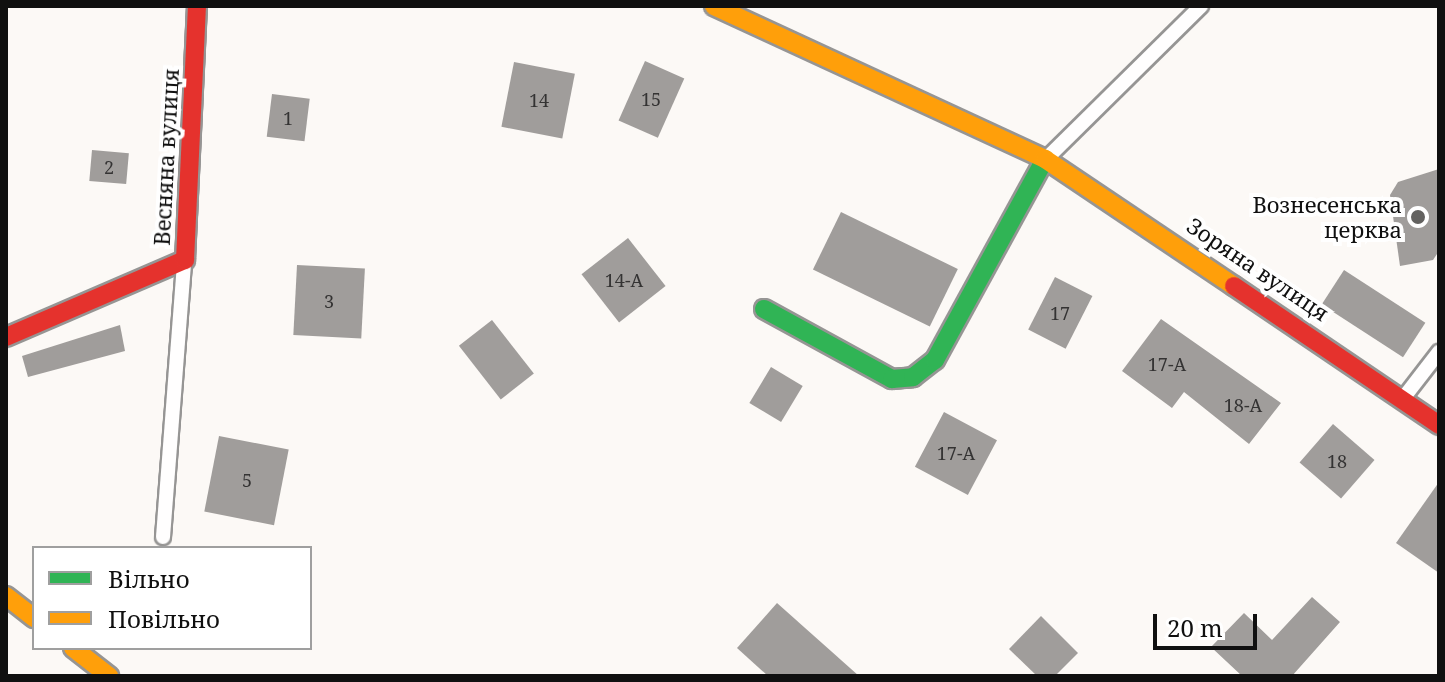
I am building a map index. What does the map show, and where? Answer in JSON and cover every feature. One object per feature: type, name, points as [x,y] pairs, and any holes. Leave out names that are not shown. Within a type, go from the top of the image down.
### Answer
[{"type":"street","name":"Весняна вулиця","points":[[6,337],[185,260],[197,6]]},
{"type":"street","name":"Зоряна вулиця","points":[[714,6],[1045,159],[1405,396],[1439,425]]},
{"type":"street","points":[[764,309],[892,379],[913,377],[935,360],[1045,159]]},
{"type":"street","points":[[6,596],[32,616]]},
{"type":"street","points":[[76,650],[109,676]]},
{"type":"lane","points":[[1045,159],[1201,6]]},
{"type":"lane","points":[[163,537],[185,260]]},
{"type":"lane","points":[[1405,396],[1439,352]]},
{"type":"building","points":[[645,61],[684,78],[658,138],[619,120]]},
{"type":"building","points":[[514,62],[575,74],[562,139],[501,127]]},
{"type":"building","points":[[272,94],[310,99],[304,141],[267,137]]},
{"type":"building","points":[[92,150],[129,153],[126,184],[89,181]]},
{"type":"building","name":"Вознесенська церква","points":[[1439,169],[1439,251],[1433,260],[1400,266],[1390,195],[1398,182]]},
{"type":"building","points":[[841,212],[958,269],[930,327],[813,270]]},
{"type":"building","points":[[628,238],[666,286],[619,322],[582,274]]},
{"type":"building","points":[[297,265],[365,269],[361,338],[293,335]]},
{"type":"building","points":[[1344,270],[1425,323],[1403,357],[1322,304]]},
{"type":"building","points":[[1055,277],[1092,296],[1066,349],[1028,330]]},
{"type":"building","points":[[1161,319],[1281,403],[1249,444],[1184,392],[1172,408],[1122,371]]},
{"type":"building","points":[[492,320],[534,374],[501,399],[459,346]]},
{"type":"building","points":[[120,325],[125,351],[28,377],[22,356]]},
{"type":"building","points":[[771,367],[803,386],[781,422],[749,403]]},
{"type":"building","points":[[944,412],[997,440],[968,495],[915,467]]},
{"type":"building","points":[[1333,424],[1375,460],[1341,499],[1300,462]]},
{"type":"building","points":[[219,436],[289,450],[274,525],[204,512]]},
{"type":"building","points":[[1439,482],[1439,573],[1396,543]]},
{"type":"building","points":[[1312,597],[1340,622],[1292,676],[1242,676],[1211,647],[1244,613],[1272,640]]},
{"type":"building","points":[[777,603],[859,676],[768,676],[737,648]]},
{"type":"building","points":[[1041,616],[1078,653],[1055,676],[1037,676],[1009,649]]},
{"type":"traffic: fast","points":[[764,309],[892,379],[913,377],[935,360],[1045,159]]},
{"type":"traffic: slow","points":[[714,6],[1045,159],[1234,286]]},
{"type":"traffic: slow","points":[[6,596],[32,616]]},
{"type":"traffic: slow","points":[[76,650],[109,676]]},
{"type":"traffic: jam","points":[[6,337],[185,260],[197,6]]},
{"type":"traffic: jam","points":[[1234,286],[1439,425]]},
{"type":"place","name":"Вознесенська церква","points":[[1418,217]]}]
